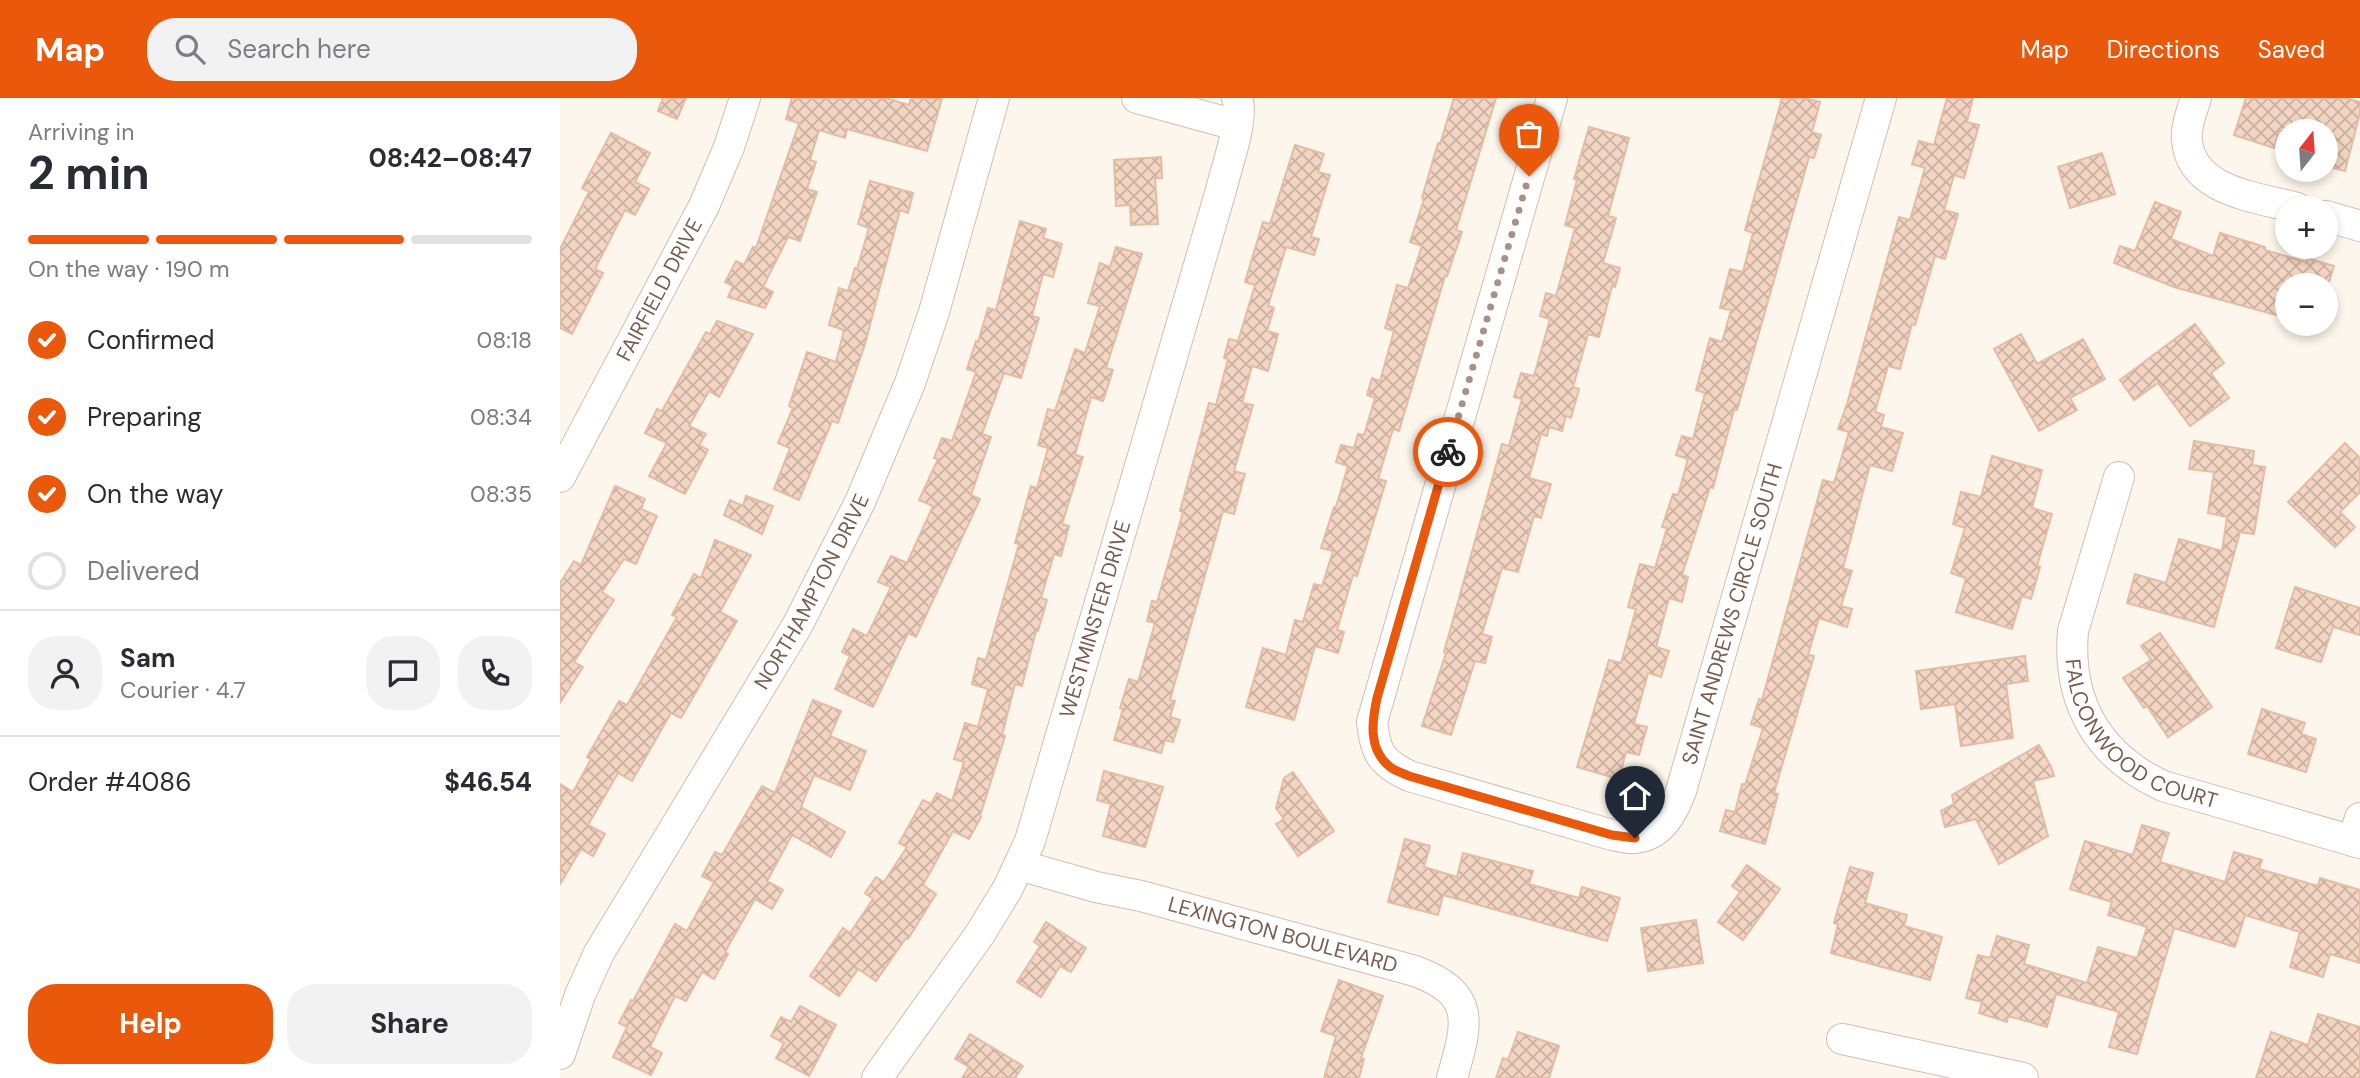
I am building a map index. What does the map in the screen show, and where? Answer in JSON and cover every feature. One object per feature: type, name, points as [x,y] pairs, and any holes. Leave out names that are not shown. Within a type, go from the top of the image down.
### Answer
[{"type":"street","name":"FAIRFIELD DRIVE","points":[[560,477],[704,206],[729,147],[745,98]]},
{"type":"street","name":"NORTHAMPTON DRIVE","points":[[560,1054],[580,995],[599,953],[797,626],[860,502],[910,383],[934,312],[994,98]]},
{"type":"street","points":[[1138,98],[1237,112]]},
{"type":"street","name":"SAINT ANDREWS CIRCLE SOUTH","points":[[1552,98],[1371,722],[1375,745],[1388,766],[1409,776],[1612,835],[1635,838],[1657,831],[1672,813],[1681,791],[1881,98]]},
{"type":"street","points":[[2196,98],[2186,139],[2192,162],[2208,180],[2230,190],[2275,202]]},
{"type":"street","name":"WESTMINSTER DRIVE","points":[[877,1078],[980,934],[1019,865],[1038,816],[1221,190],[1237,112]]},
{"type":"street","points":[[2338,220],[2360,226]]},
{"type":"street","name":"FALCONWOOD COURT","points":[[2119,477],[2073,631],[2073,676],[2080,701],[2091,724],[2120,761],[2163,786],[2358,834]]},
{"type":"street","name":"LEXINGTON BOULEVARD","points":[[1019,865],[1096,887],[1161,901],[1436,979],[1454,992],[1465,1014],[1463,1037],[1452,1078]]},
{"type":"street","points":[[1842,1039],[2023,1078]]},
{"type":"building","points":[[663,98],[686,98],[677,119],[658,111]]},
{"type":"building","points":[[792,98],[886,98],[909,105],[911,98],[942,98],[927,151],[847,129],[845,138],[819,130],[810,160],[816,162],[807,189],[817,192],[800,241],[788,237],[763,287],[773,292],[765,308],[728,297],[733,286],[725,282],[736,261],[744,265],[753,247],[756,248],[799,123],[786,119]]},
{"type":"building","points":[[1454,98],[1496,98],[1456,230],[1462,232],[1445,276],[1399,431],[1393,429],[1378,479],[1386,481],[1357,576],[1353,575],[1337,630],[1344,632],[1338,653],[1315,646],[1294,720],[1246,707],[1263,648],[1286,655],[1295,620],[1303,622],[1314,584],[1322,586],[1333,551],[1321,548],[1348,466],[1336,462],[1341,445],[1354,448],[1358,434],[1364,435],[1375,398],[1367,395],[1372,378],[1380,381],[1394,331],[1385,328],[1397,285],[1408,288],[1422,246],[1410,242],[1438,143],[1440,144]]},
{"type":"building","points":[[1782,98],[1805,98],[1820,102],[1812,132],[1821,135],[1814,158],[1809,157],[1737,410],[1734,410],[1713,488],[1710,487],[1682,575],[1688,577],[1682,602],[1669,598],[1656,647],[1669,651],[1661,677],[1648,673],[1634,724],[1647,727],[1639,755],[1626,752],[1619,779],[1577,767],[1609,660],[1621,663],[1636,609],[1628,607],[1640,564],[1655,568],[1667,528],[1662,527],[1673,494],[1678,495],[1688,459],[1676,455],[1682,436],[1693,439],[1705,393],[1696,390],[1710,338],[1722,342],[1731,310],[1720,308],[1730,269],[1743,272],[1753,233],[1745,230]]},
{"type":"building","points":[[1947,98],[1973,98],[1967,122],[1979,125],[1964,178],[1954,175],[1944,210],[1958,214],[1945,259],[1935,256],[1900,369],[1888,366],[1875,412],[1884,415],[1881,427],[1903,433],[1892,471],[1870,465],[1843,568],[1852,571],[1841,606],[1852,609],[1847,627],[1819,618],[1808,655],[1814,656],[1774,793],[1778,794],[1765,844],[1720,831],[1726,810],[1735,812],[1742,784],[1745,785],[1763,728],[1751,724],[1759,699],[1762,700],[1823,480],[1834,483],[1849,432],[1838,429],[1899,217],[1910,220],[1925,168],[1912,164],[1919,141],[1934,145]]},
{"type":"building","points":[[2246,98],[2344,98],[2360,102],[2360,113],[2345,171],[2338,169],[2338,119],[2275,119],[2274,148],[2234,135]]},
{"type":"building","points":[[1589,127],[1629,138],[1608,216],[1616,218],[1603,263],[1620,268],[1615,287],[1612,286],[1599,337],[1588,334],[1573,387],[1579,389],[1571,418],[1566,416],[1562,431],[1549,427],[1547,436],[1541,434],[1529,478],[1551,484],[1541,518],[1534,516],[1518,572],[1502,568],[1482,634],[1492,637],[1485,663],[1475,661],[1451,735],[1422,726],[1446,653],[1444,652],[1502,444],[1509,446],[1522,399],[1514,397],[1521,373],[1534,376],[1550,319],[1540,316],[1546,293],[1556,296],[1575,228],[1565,225],[1577,180],[1574,179]]},
{"type":"building","points":[[611,133],[650,153],[635,182],[649,189],[635,215],[625,210],[595,269],[603,273],[572,334],[560,328],[560,249],[589,192],[582,188]]},
{"type":"building","points":[[1295,145],[1324,154],[1318,172],[1330,175],[1311,237],[1319,239],[1314,255],[1286,247],[1268,306],[1274,308],[1267,331],[1278,334],[1268,371],[1252,366],[1242,403],[1253,405],[1234,471],[1245,474],[1234,514],[1223,511],[1170,700],[1175,701],[1170,717],[1180,720],[1173,742],[1165,740],[1161,753],[1114,740],[1123,709],[1120,708],[1129,679],[1138,682],[1155,623],[1147,621],[1152,601],[1157,602],[1183,512],[1180,511],[1209,403],[1216,405],[1228,359],[1224,358],[1229,339],[1238,341],[1255,285],[1245,282],[1263,222],[1270,224]]},
{"type":"building","points":[[2102,153],[2115,194],[2070,208],[2058,167]]},
{"type":"building","points":[[1161,157],[1162,178],[1155,178],[1158,224],[1131,225],[1130,205],[1116,206],[1114,160]]},
{"type":"building","points":[[870,181],[913,193],[908,213],[900,210],[865,344],[838,423],[832,421],[799,500],[774,489],[790,448],[778,443],[793,408],[789,406],[807,352],[836,362],[844,330],[829,325],[839,288],[848,291],[869,228],[858,224]]},
{"type":"building","points":[[2155,202],[2181,212],[2171,239],[2213,256],[2220,233],[2265,247],[2265,250],[2275,253],[2275,259],[2306,262],[2310,259],[2334,266],[2332,273],[2275,273],[2275,315],[2174,287],[2114,263],[2120,246],[2135,251]]},
{"type":"building","points":[[1020,221],[1046,229],[1043,238],[1062,244],[1053,277],[1043,274],[1032,316],[1039,318],[1021,378],[1004,373],[982,434],[991,437],[971,495],[980,499],[916,637],[908,633],[873,707],[835,689],[850,656],[842,652],[853,629],[867,636],[891,587],[878,582],[891,556],[907,563],[933,506],[919,500],[938,459],[934,458],[942,438],[952,441],[976,372],[967,369],[988,308],[996,310]]},
{"type":"building","points":[[1116,247],[1142,254],[1106,368],[1113,370],[1103,401],[1091,397],[1075,455],[1083,457],[1062,524],[1069,526],[1061,556],[1054,554],[1041,598],[1047,600],[1022,686],[1015,684],[1002,735],[1005,736],[981,817],[969,839],[953,831],[923,885],[936,894],[908,939],[906,938],[876,981],[858,969],[839,996],[810,976],[843,928],[850,933],[873,899],[865,893],[876,877],[884,882],[907,847],[899,843],[923,800],[931,804],[937,793],[952,801],[964,762],[954,759],[965,723],[978,727],[988,689],[972,684],[978,658],[986,660],[1019,544],[1015,543],[1031,486],[1037,488],[1048,448],[1038,445],[1048,409],[1055,411],[1075,349],[1085,353],[1100,306],[1088,303],[1100,263],[1110,267]]},
{"type":"building","points":[[717,321],[753,334],[719,397],[709,391],[689,426],[706,434],[699,445],[708,450],[685,494],[649,476],[667,443],[645,433],[657,409],[662,411],[706,332],[710,334]]},
{"type":"building","points":[[2195,324],[2224,363],[2211,373],[2229,398],[2190,426],[2158,383],[2134,400],[2120,380]]},
{"type":"building","points":[[2021,334],[2037,364],[2083,339],[2105,379],[2070,398],[2077,410],[2039,431],[1994,349]]},
{"type":"building","points":[[2194,441],[2254,451],[2252,465],[2265,467],[2254,534],[2240,532],[2214,627],[2127,603],[2135,574],[2166,583],[2179,539],[2222,551],[2227,517],[2208,513],[2214,472],[2189,469]]},
{"type":"building","points":[[2345,443],[2360,458],[2360,492],[2340,512],[2355,527],[2335,547],[2288,502]]},
{"type":"building","points":[[1992,456],[2042,470],[2032,508],[2052,514],[2031,599],[2022,596],[2012,629],[1956,612],[1966,578],[1951,573],[1965,528],[1953,524],[1961,492],[1981,497]]},
{"type":"building","points":[[615,486],[645,499],[641,509],[657,516],[636,564],[624,559],[602,592],[614,600],[574,662],[583,667],[560,703],[560,583],[574,561],[581,565]]},
{"type":"building","points":[[746,496],[773,506],[762,534],[724,515],[730,500],[743,506]]},
{"type":"building","points":[[715,540],[751,555],[720,612],[737,621],[681,718],[671,713],[632,781],[618,773],[588,825],[605,834],[593,856],[581,849],[560,884],[560,784],[573,792],[591,759],[587,757],[619,701],[627,705],[677,617],[672,615],[694,574],[701,578]]},
{"type":"building","points":[[2295,587],[2360,608],[2360,635],[2333,627],[2321,662],[2276,648]]},
{"type":"building","points":[[2160,633],[2212,707],[2168,737],[2147,706],[2144,708],[2123,678],[2151,660],[2141,646]]},
{"type":"building","points":[[2025,656],[2028,681],[2006,684],[2013,738],[1961,746],[1955,704],[1921,709],[1916,671]]},
{"type":"building","points":[[813,700],[841,711],[830,736],[866,751],[850,790],[814,775],[801,807],[845,832],[831,857],[792,835],[767,881],[783,890],[772,909],[755,899],[725,952],[728,954],[714,979],[702,972],[686,1001],[675,996],[650,1047],[662,1053],[651,1075],[613,1057],[627,1027],[619,1023],[631,1000],[633,1001],[675,924],[687,931],[714,882],[702,876],[715,852],[722,855],[762,786],[775,793]]},
{"type":"building","points":[[2262,709],[2305,723],[2301,734],[2316,739],[2306,772],[2248,754]]},
{"type":"building","points":[[2039,745],[2054,776],[2033,781],[2048,836],[1999,864],[1976,819],[1945,827],[1941,811],[1954,804],[1952,795]]},
{"type":"building","points":[[1104,771],[1163,787],[1145,847],[1103,836],[1111,804],[1097,800]]},
{"type":"building","points":[[1293,772],[1334,831],[1298,856],[1276,824],[1284,819],[1276,808],[1284,778]]},
{"type":"building","points":[[2142,825],[2169,833],[2160,862],[2225,882],[2234,852],[2262,860],[2259,869],[2318,886],[2320,878],[2360,890],[2360,963],[2330,954],[2323,977],[2290,967],[2300,932],[2245,915],[2235,947],[2174,928],[2137,1054],[2109,1047],[2119,1012],[2056,994],[2047,1027],[2008,1016],[2007,1022],[1979,1013],[1982,1002],[1966,998],[1978,955],[1990,958],[1997,936],[2029,945],[2024,964],[2087,983],[2098,947],[2137,958],[2147,927],[2108,915],[2112,902],[2070,889],[2085,841],[2133,855]]},
{"type":"building","points":[[1405,839],[1430,846],[1424,867],[1457,877],[1463,853],[1533,871],[1529,884],[1579,898],[1582,887],[1620,898],[1607,941],[1443,895],[1438,915],[1388,902]]},
{"type":"building","points":[[1747,865],[1780,889],[1743,940],[1718,922],[1740,892],[1732,886]]},
{"type":"building","points":[[1850,867],[1873,873],[1865,903],[1907,915],[1904,926],[1942,937],[1930,980],[1831,953],[1838,924],[1834,923]]},
{"type":"building","points":[[1696,920],[1703,963],[1648,971],[1641,928]]},
{"type":"building","points":[[1046,922],[1086,948],[1071,972],[1060,966],[1041,997],[1017,982],[1040,946],[1034,942]]},
{"type":"building","points":[[1339,980],[1383,996],[1361,1058],[1364,1059],[1359,1078],[1324,1078],[1336,1036],[1321,1031]]},
{"type":"building","points":[[800,1006],[836,1025],[809,1076],[776,1058],[784,1043],[771,1036],[781,1017],[791,1022]]},
{"type":"building","points":[[2318,1014],[2360,1027],[2360,1078],[2256,1078],[2271,1032],[2308,1045]]},
{"type":"building","points":[[1518,1032],[1559,1046],[1549,1078],[1496,1078],[1503,1058],[1508,1060]]},
{"type":"building","points":[[970,1034],[1023,1066],[1015,1078],[962,1078],[969,1067],[955,1059]]},
{"type":"way so far","points":[[1448,452],[1529,176]]},
{"type":"route","points":[[1448,452],[1371,722],[1375,745],[1388,766],[1409,776],[1612,835],[1635,838]]}]
